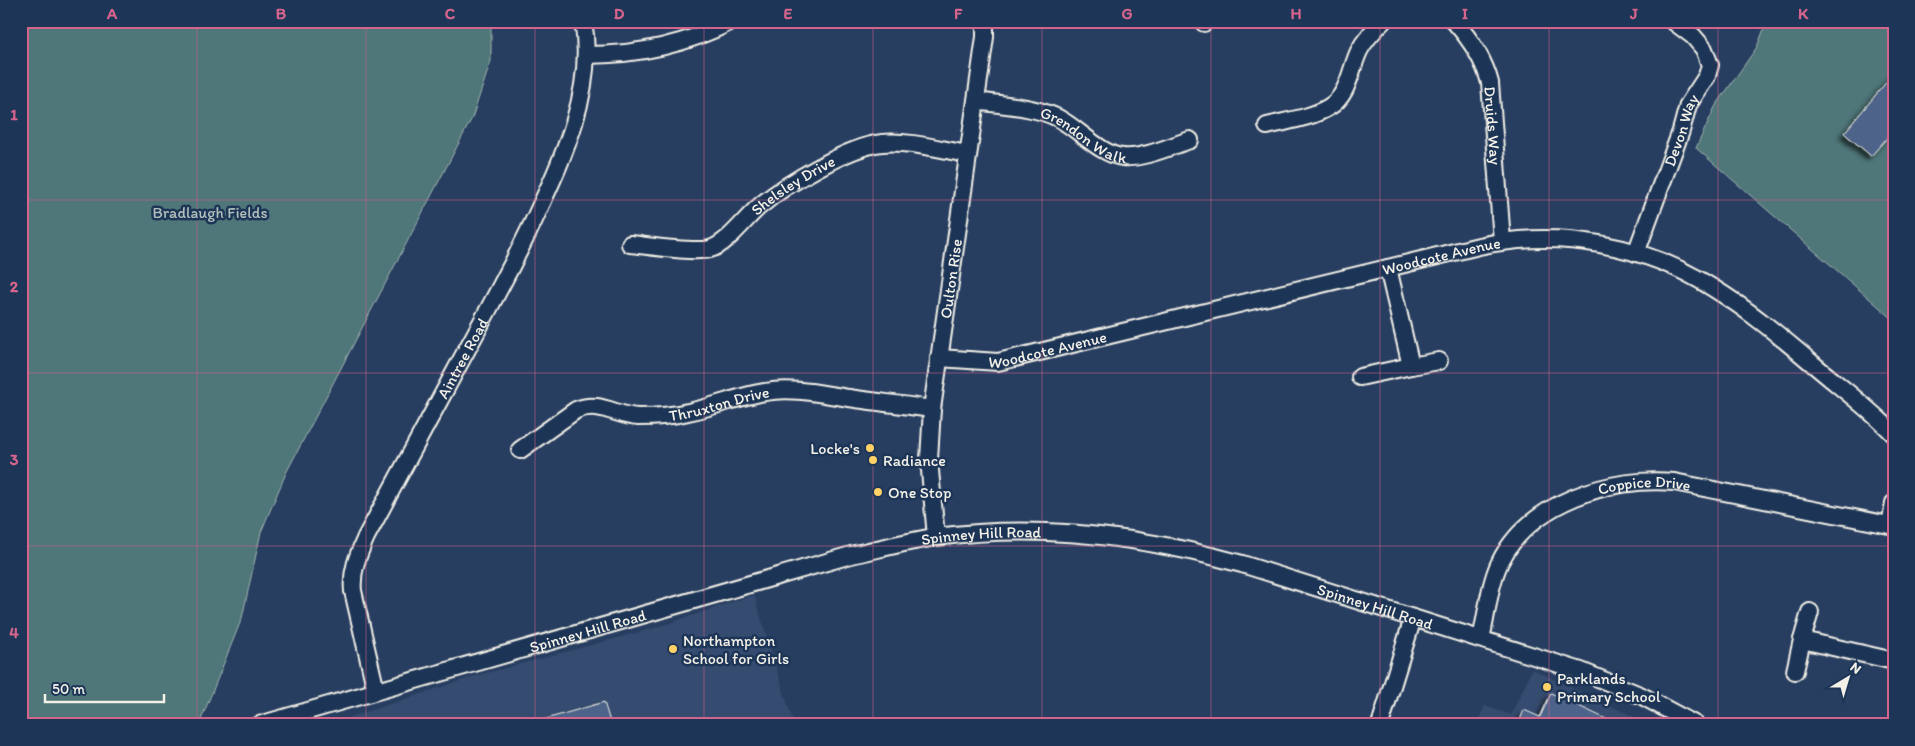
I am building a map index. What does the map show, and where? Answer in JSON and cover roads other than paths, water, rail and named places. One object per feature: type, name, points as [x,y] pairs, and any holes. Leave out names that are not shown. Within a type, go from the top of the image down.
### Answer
[{"type":"street","name":"Aintree Road","points":[[376,691],[353,591],[352,580],[356,561],[366,537],[519,252],[559,163],[576,111],[586,55],[583,21]]},
{"type":"street","points":[[586,55],[633,53],[664,47],[695,38],[732,21]]},
{"type":"street","name":"Oulton Rise","points":[[936,537],[929,459],[932,409],[986,21]]},
{"type":"street","points":[[1266,126],[1319,112],[1335,103],[1347,86],[1359,51],[1383,21]]},
{"type":"street","name":"Druids Way","points":[[1454,21],[1480,56],[1490,84],[1502,241]]},
{"type":"street","name":"Devon Way","points":[[1636,253],[1681,131],[1688,105],[1707,76],[1710,65],[1704,49],[1693,36],[1674,21]]},
{"type":"street","name":"Grendon Walk","points":[[976,101],[1047,113],[1067,123],[1104,150],[1122,157],[1138,156],[1190,140]]},
{"type":"street","name":"Shelsley Drive","points":[[630,244],[701,250],[716,246],[760,206],[786,186],[826,165],[874,144],[901,144],[968,154]]},
{"type":"street","name":"Woodcote Avenue","points":[[939,358],[998,362],[1502,241],[1571,240],[1602,244],[1636,253],[1694,277],[1737,304],[1789,344],[1894,434]]},
{"type":"street","points":[[1388,268],[1412,366]]},
{"type":"street","points":[[1360,377],[1439,361]]},
{"type":"street","name":"Thruxton Drive","points":[[520,450],[584,406],[601,407],[638,417],[688,412],[752,394],[781,390],[814,392],[932,409]]},
{"type":"street","name":"Coppice Drive","points":[[1481,639],[1494,579],[1499,564],[1514,540],[1533,522],[1551,510],[1569,500],[1607,488],[1642,482],[1674,482],[1892,525]]},
{"type":"street","points":[[1892,525],[1894,503]]},
{"type":"street","name":"Spinney Hill Road","points":[[259,725],[851,555],[936,537],[994,532],[1056,531],[1134,539],[1203,553],[1242,564],[1554,662],[1642,696],[1696,725]]},
{"type":"street","points":[[1795,671],[1810,612]]},
{"type":"street","points":[[1380,725],[1413,618]]},
{"type":"street","points":[[1802,640],[1894,662]]},
{"type":"place","name":"Locke's","points":[[870,448]]},
{"type":"place","name":"Radiance","points":[[873,460]]},
{"type":"place","name":"One Stop","points":[[878,492]]},
{"type":"place","name":"Northampton School for Girls","points":[[673,649]]},
{"type":"place","name":"Parklands Primary School","points":[[1547,687]]},
{"type":"park label","name":"Bradlaugh Fields","points":[[210,212]]}]
